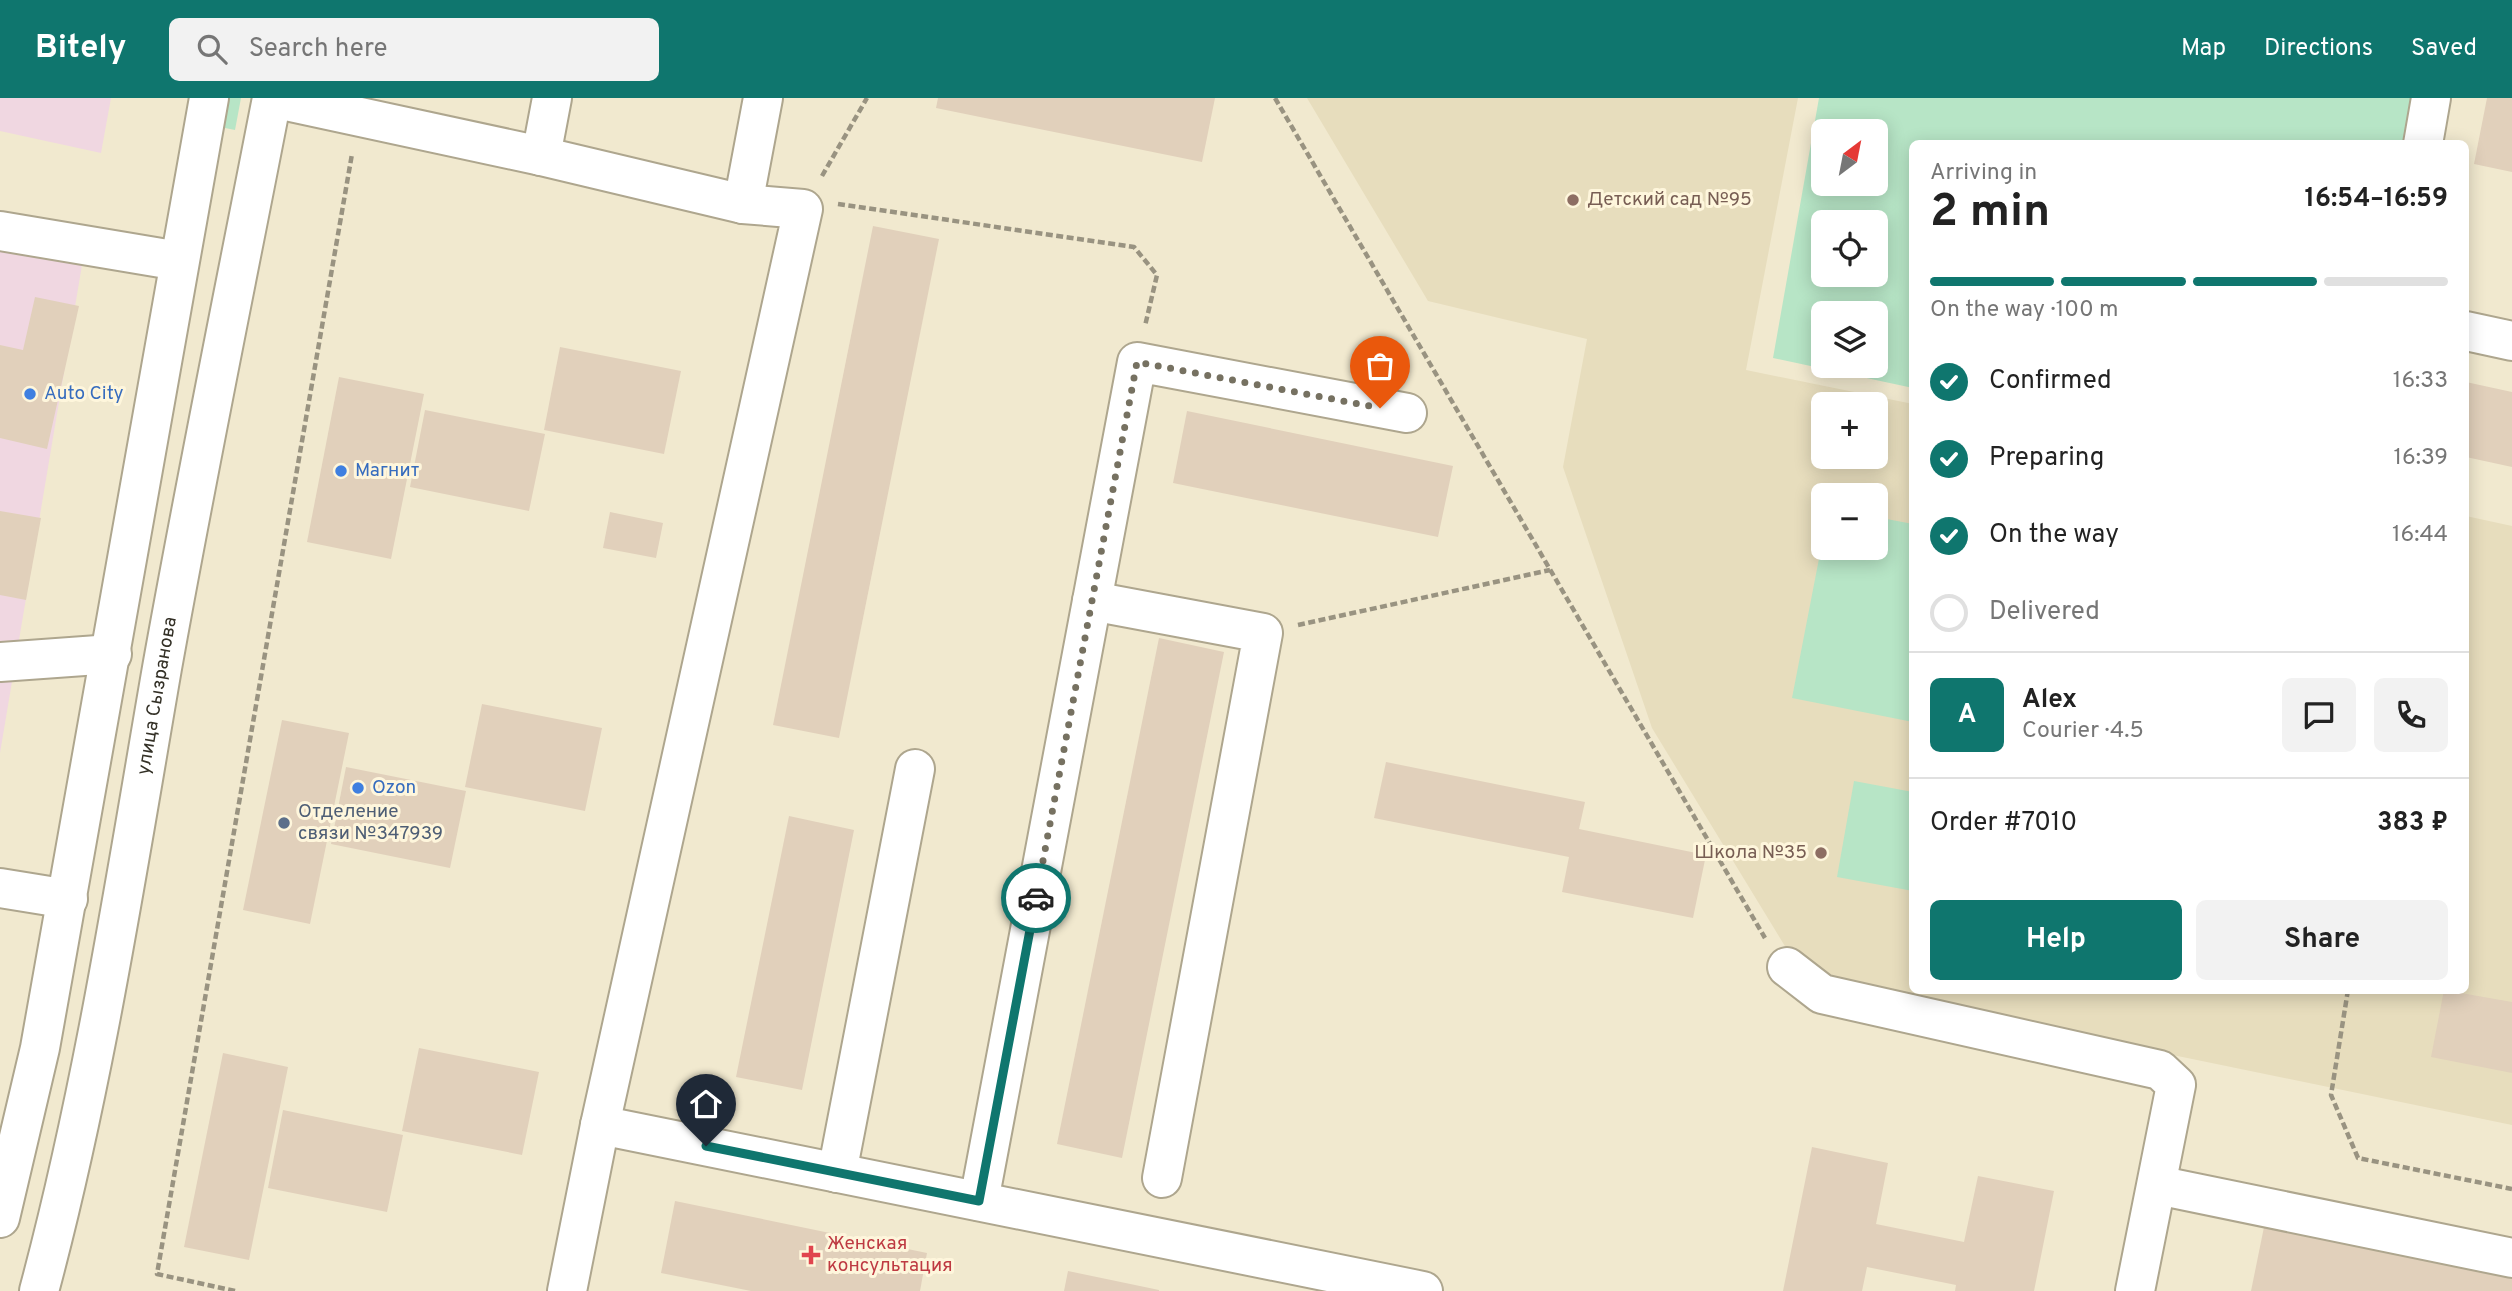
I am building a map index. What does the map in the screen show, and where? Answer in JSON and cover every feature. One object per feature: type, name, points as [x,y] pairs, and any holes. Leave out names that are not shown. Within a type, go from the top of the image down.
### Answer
[{"type":"main road","points":[[0,1218],[9,1144],[40,1048],[68,899],[209,98]]},
{"type":"main road","points":[[272,98],[541,156],[743,204],[803,209],[600,1125],[567,1291]]},
{"type":"main road","name":"улица Сызранова","points":[[39,1291],[59,1218],[94,1058],[163,663],[272,98]]},
{"type":"main road","points":[[541,156],[552,98]]},
{"type":"main road","points":[[743,204],[763,98]]},
{"type":"main road","points":[[2424,140],[2431,98]]},
{"type":"main road","points":[[0,231],[238,271]]},
{"type":"main road","points":[[2469,332],[2512,341]]},
{"type":"main road","points":[[979,1201],[1137,362],[1407,413]]},
{"type":"main road","points":[[1092,601],[1263,633],[1162,1178]]},
{"type":"main road","points":[[0,662],[111,654],[163,663]]},
{"type":"main road","points":[[837,1173],[915,769]]},
{"type":"main road","points":[[0,888],[68,899]]},
{"type":"main road","points":[[1787,968],[1822,994],[2160,1070],[2176,1085],[2135,1291]]},
{"type":"main road","points":[[600,1125],[1423,1291]]},
{"type":"main road","points":[[2157,1185],[2512,1258]]},
{"type":"path","points":[[803,209],[867,98]]},
{"type":"path","points":[[1275,98],[1760,932],[1787,968]]},
{"type":"path","points":[[235,1291],[157,1274],[358,116]]},
{"type":"path","points":[[803,209],[838,204],[1134,247],[1157,275],[1137,362]]},
{"type":"path","points":[[1263,633],[1550,570]]},
{"type":"path","points":[[2347,994],[2331,1095],[2358,1158],[2512,1189]]},
{"type":"shaded area","points":[[0,98],[111,98],[101,153],[0,131]]},
{"type":"shaded area","name":"Школа №35","points":[[1307,98],[1798,98],[1746,370],[1854,392],[1811,392],[1811,469],[1888,469],[1888,399],[1909,403],[1909,994],[2469,994],[2469,517],[2512,526],[2512,1125],[1805,979],[1652,728],[1563,467],[1587,339],[1428,301]]},
{"type":"shaded area","points":[[0,251],[82,265],[0,753]]},
{"type":"green space","points":[[225,98],[241,98],[235,130],[220,127]]},
{"type":"green space","points":[[1819,98],[2413,98],[2406,140],[1909,140],[1909,387],[1866,378],[1888,378],[1888,301],[1811,301],[1811,366],[1773,358],[1811,143],[1811,196],[1888,196],[1888,119],[1815,119]]},
{"type":"green space","points":[[1888,519],[1909,523],[1909,721],[1792,698],[1819,560],[1888,560]]},
{"type":"green space","points":[[1854,781],[1909,791],[1909,890],[1837,877]]},
{"type":"building","points":[[938,98],[1215,98],[1202,162],[936,108]]},
{"type":"building","points":[[2487,98],[2512,98],[2512,172],[2474,164]]},
{"type":"building","points":[[873,226],[939,239],[839,738],[773,725]]},
{"type":"building","name":"Auto City","points":[[35,297],[79,306],[47,449],[0,438],[0,345],[23,350]]},
{"type":"building","points":[[560,347],[681,371],[664,454],[544,430]]},
{"type":"building","points":[[339,377],[424,394],[391,559],[307,542]]},
{"type":"building","points":[[2469,383],[2512,392],[2512,467],[2469,458]]},
{"type":"building","points":[[425,410],[545,434],[529,511],[410,487]]},
{"type":"building","points":[[1187,411],[1453,466],[1438,537],[1173,483]]},
{"type":"building","points":[[0,511],[41,518],[26,600],[0,595]]},
{"type":"building","points":[[610,512],[663,523],[656,558],[603,548]]},
{"type":"building","points":[[1159,638],[1224,652],[1122,1158],[1057,1144]]},
{"type":"building","points":[[482,704],[602,728],[585,811],[465,787]]},
{"type":"building","points":[[282,720],[349,733],[310,924],[243,910]]},
{"type":"building","points":[[1386,762],[1585,802],[1579,829],[1706,855],[1693,918],[1562,892],[1569,857],[1374,818]]},
{"type":"building","points":[[346,767],[466,791],[450,868],[331,844]]},
{"type":"building","points":[[789,816],[854,830],[802,1090],[736,1077]]},
{"type":"building","points":[[2443,994],[2467,994],[2512,1002],[2512,1073],[2431,1057]]},
{"type":"building","points":[[419,1048],[539,1072],[522,1155],[402,1131]]},
{"type":"building","points":[[223,1053],[288,1067],[249,1260],[184,1247]]},
{"type":"building","points":[[283,1110],[403,1135],[387,1212],[268,1188]]},
{"type":"building","points":[[1812,1147],[1888,1163],[1876,1224],[1964,1242],[1978,1176],[2054,1191],[2034,1291],[1955,1291],[1956,1285],[1867,1267],[1862,1291],[1783,1291]]},
{"type":"building","points":[[675,1201],[927,1253],[920,1291],[751,1291],[661,1273]]},
{"type":"building","points":[[2264,1227],[2512,1277],[2512,1291],[2251,1291]]},
{"type":"building","points":[[1068,1271],[1159,1290],[1159,1291],[1064,1291]]},
{"type":"way so far","points":[[1036,898],[1137,362],[1380,408]]},
{"type":"place","name":"Детский сад №95","points":[[1573,200]]},
{"type":"place","name":"Auto City","points":[[30,394]]},
{"type":"place","name":"Магнит","points":[[341,471]]},
{"type":"place","name":"Ozon","points":[[358,788]]},
{"type":"place","name":"Отделение связи №347939","points":[[284,823]]},
{"type":"place","name":"Школа №35","points":[[1821,853]]},
{"type":"place","name":"Женская консультация","points":[[811,1255]]},
{"type":"route","points":[[706,1146],[979,1201],[1036,898]]}]
